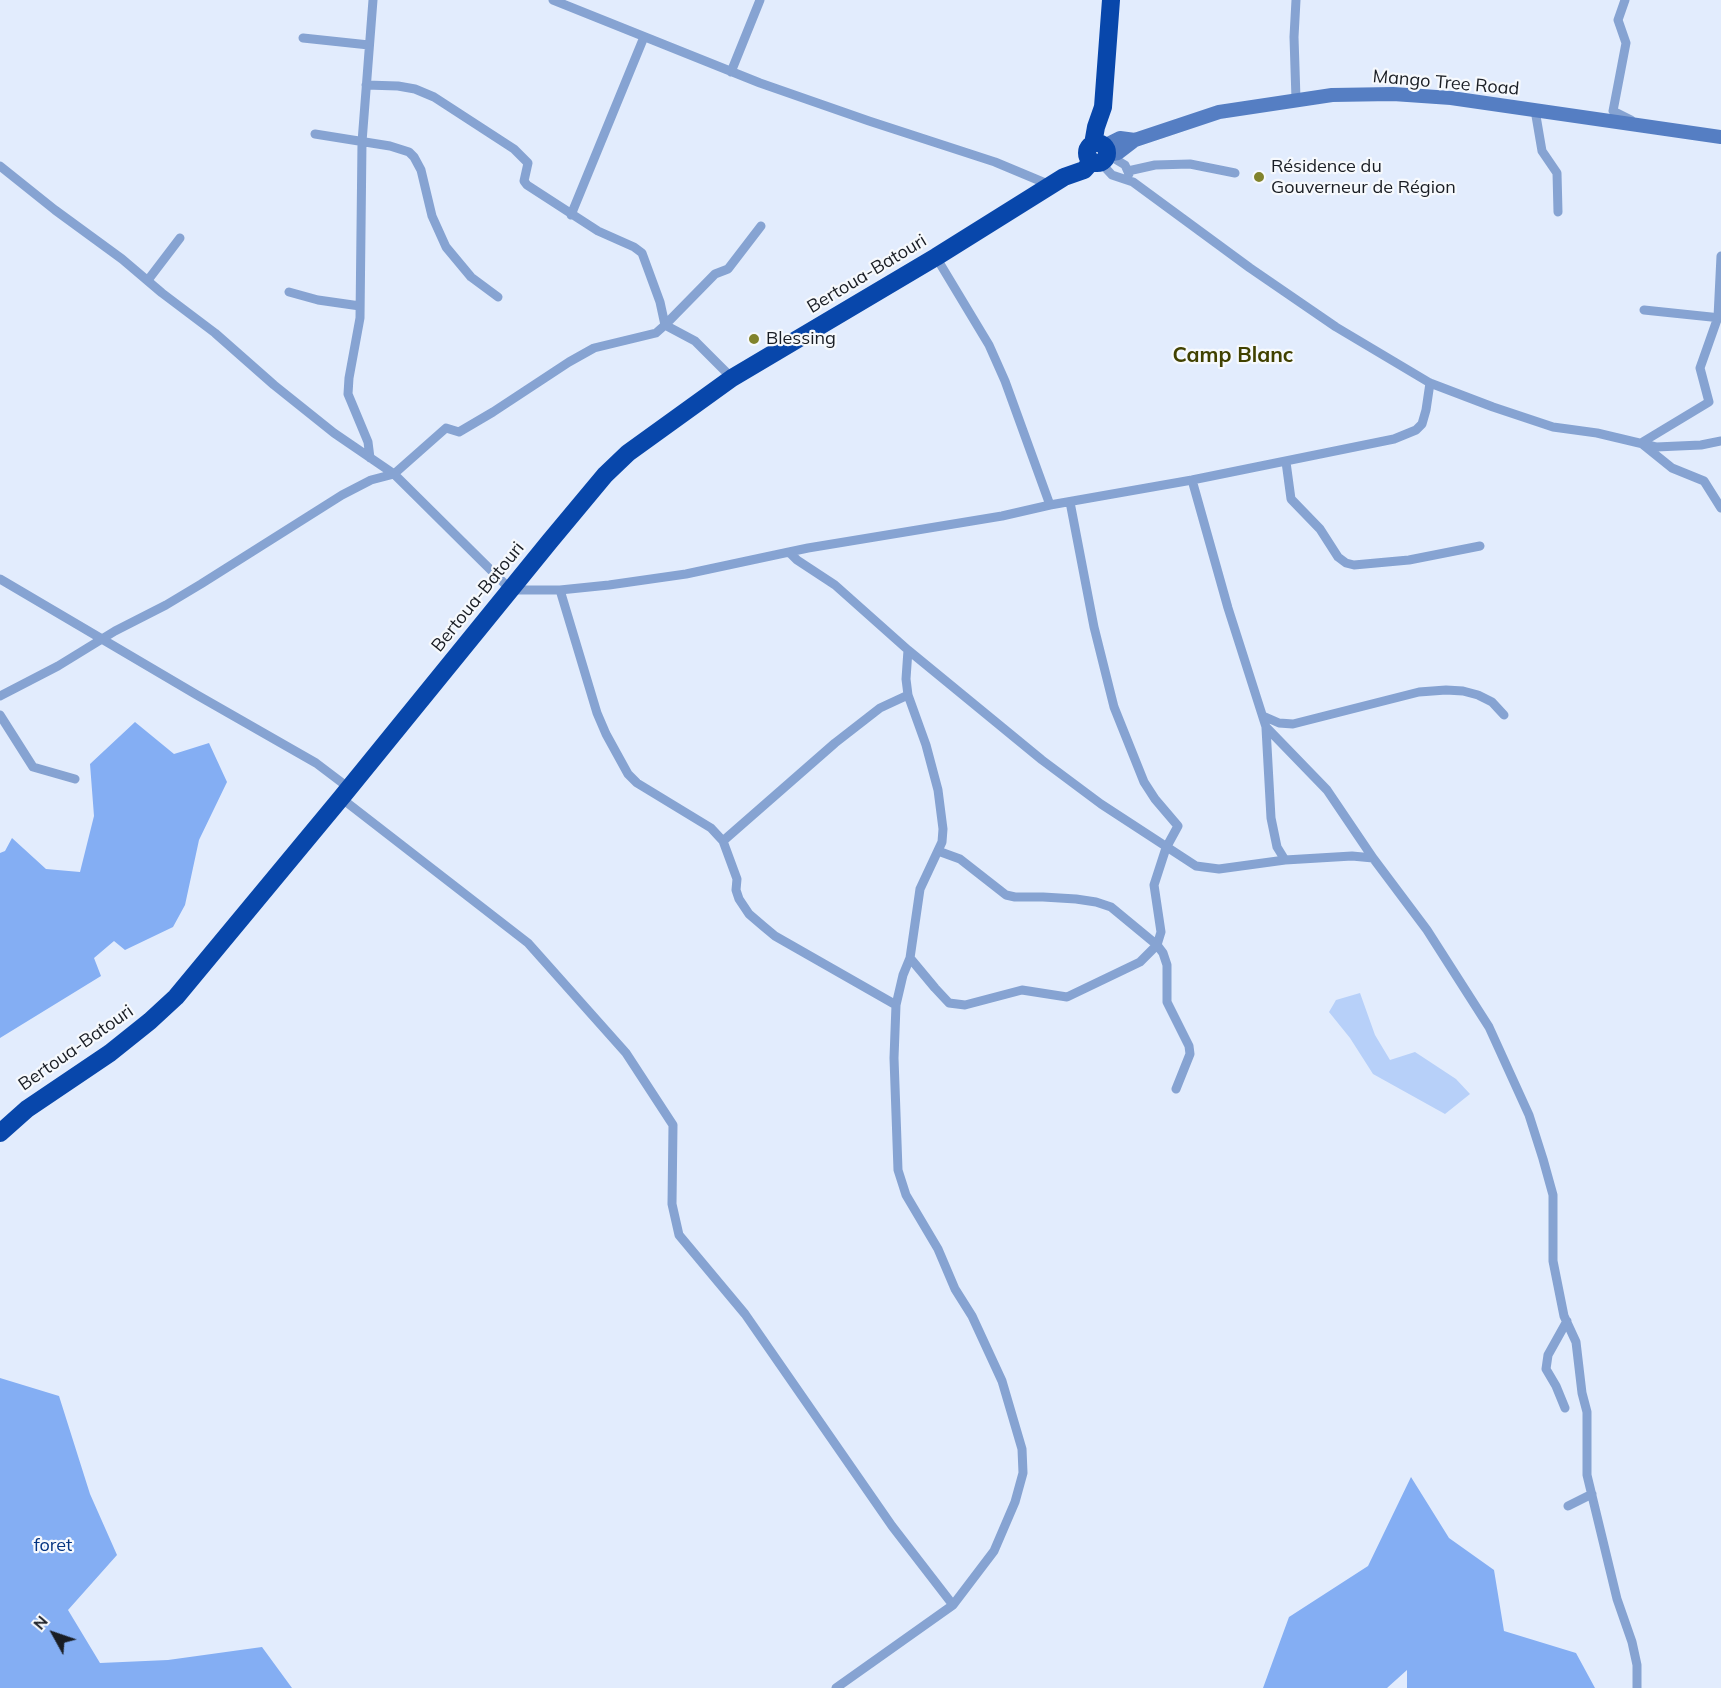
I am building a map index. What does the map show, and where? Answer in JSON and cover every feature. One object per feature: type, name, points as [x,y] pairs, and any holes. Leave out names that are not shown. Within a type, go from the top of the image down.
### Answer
[{"type":"highway","points":[[1099,153],[1107,131],[1103,107],[1111,0]]},
{"type":"highway","name":"Bertoua-Batouri","points":[[0,1133],[27,1109],[110,1053],[176,997],[615,465],[648,437],[732,378],[1058,182],[1084,170],[1099,153]]},
{"type":"main road","name":"Mango Tree Road","points":[[1099,153],[1118,153],[1135,140],[1218,112],[1332,95],[1394,94],[1451,98],[1721,137]]},
{"type":"street","points":[[370,458],[368,442],[348,394],[360,318],[362,142],[373,0]]},
{"type":"street","points":[[553,0],[731,72],[869,121],[1058,182]]},
{"type":"street","points":[[731,72],[760,0]]},
{"type":"street","points":[[1296,0],[1294,37],[1296,99]]},
{"type":"street","points":[[1625,0],[1618,20],[1626,43],[1613,111],[1638,124]]},
{"type":"street","points":[[571,215],[644,37]]},
{"type":"street","points":[[303,38],[369,45]]},
{"type":"street","points":[[366,85],[398,86],[415,89],[434,97],[514,149],[528,163],[525,183],[571,215],[598,231],[634,246],[642,253],[660,302],[665,325],[695,341],[732,378]]},
{"type":"street","points":[[1535,110],[1542,151],[1557,173],[1558,212]]},
{"type":"street","points":[[315,134],[402,148],[414,157],[432,216],[446,246],[471,277],[498,297]]},
{"type":"street","points":[[1099,153],[1121,163],[1133,182]]},
{"type":"street","points":[[1099,153],[1112,176],[1133,182],[1250,268],[1336,327],[1430,382],[1492,407],[1553,427],[1581,430],[1656,447],[1681,447],[1721,441]]},
{"type":"street","points":[[1128,171],[1155,165],[1190,164],[1235,173]]},
{"type":"street","points":[[0,166],[216,333],[274,385],[394,474],[511,590],[560,590],[686,574],[808,548],[1002,516],[1394,439],[1416,430],[1422,424],[1430,382]]},
{"type":"street","points":[[0,696],[58,666],[102,638],[201,584],[342,495],[371,480],[394,474],[446,428],[459,432],[594,348],[656,333],[715,274],[728,269],[761,226]]},
{"type":"street","points":[[148,280],[180,238]]},
{"type":"street","points":[[1641,443],[1709,402],[1700,368],[1720,318],[1721,256]]},
{"type":"street","points":[[936,257],[988,345],[1005,381],[1050,505]]},
{"type":"street","points":[[289,292],[318,300],[360,306]]},
{"type":"street","points":[[1644,310],[1720,318]]},
{"type":"street","points":[[1641,443],[1672,468],[1704,482],[1721,508]]},
{"type":"street","points":[[1286,462],[1291,499],[1320,529],[1338,557],[1346,563],[1354,565],[1408,560],[1480,546]]},
{"type":"street","points":[[1192,480],[1228,608],[1266,727],[1271,818],[1278,847],[1285,860]]},
{"type":"street","points":[[910,958],[949,1003],[965,1005],[1022,990],[1067,997],[1140,962],[1157,945],[1161,932],[1154,885],[1166,848],[1178,825],[1155,799],[1144,782],[1114,707],[1094,627],[1070,502]]},
{"type":"street","points":[[789,552],[835,585],[908,650],[1042,760],[1101,804],[1196,866],[1212,869],[1285,860],[1352,856],[1373,858]]},
{"type":"street","points":[[0,579],[316,763],[345,793],[528,943],[626,1053],[673,1125],[672,1204],[679,1235],[745,1314],[892,1526],[953,1605]]},
{"type":"street","points":[[560,590],[597,713],[628,774],[637,783],[711,828],[723,842],[737,879],[738,899],[749,914],[775,936],[896,1005]]},
{"type":"street","points":[[836,1688],[953,1605],[994,1551],[1020,1488],[1024,1464],[1002,1380],[972,1316],[955,1289],[938,1249],[906,1195],[898,1170],[894,1067],[896,1005],[903,975],[910,958],[920,889],[939,851],[943,830],[938,790],[926,745],[908,695],[906,680],[908,650]]},
{"type":"street","points":[[1263,716],[1279,723],[1293,724],[1400,697],[1446,690],[1478,695],[1492,702],[1504,715]]},
{"type":"street","points":[[723,842],[835,743],[880,708],[908,695]]},
{"type":"street","points":[[0,715],[33,767],[75,779]]},
{"type":"street","points":[[1266,727],[1327,790],[1373,858],[1427,930],[1489,1027],[1529,1115],[1553,1195],[1553,1261],[1567,1321],[1576,1342],[1582,1392],[1587,1412],[1587,1475],[1617,1599],[1632,1642],[1637,1665],[1637,1688]]},
{"type":"street","points":[[939,851],[960,859],[1006,896],[1076,899],[1111,907],[1157,945],[1167,965],[1167,1002],[1189,1046],[1190,1054],[1176,1089]]},
{"type":"street","points":[[1565,1408],[1546,1369],[1548,1355],[1567,1321]]},
{"type":"street","points":[[1568,1506],[1592,1494]]},
{"type":"shaded area","points":[[1360,993],[1375,1035],[1390,1060],[1415,1052],[1456,1079],[1470,1094],[1445,1114],[1373,1074],[1350,1038],[1329,1012],[1336,1000]]},
{"type":"green space","points":[[135,722],[174,754],[209,743],[227,782],[199,840],[185,905],[173,927],[125,950],[114,941],[94,958],[101,976],[0,1038],[0,853],[5,851],[12,838],[46,869],[80,872],[94,816],[90,764]]},
{"type":"green space","name":"foret","points":[[0,1378],[59,1396],[90,1494],[117,1555],[68,1610],[100,1663],[168,1660],[262,1647],[292,1688],[0,1688]]},
{"type":"green space","points":[[1411,1477],[1449,1538],[1494,1570],[1504,1631],[1576,1653],[1595,1688],[1407,1688],[1407,1670],[1387,1688],[1263,1688],[1289,1617],[1368,1566]]},
{"type":"place","name":"Résidence du Gouverneur de Région","points":[[1259,177]]},
{"type":"place","name":"Blessing","points":[[754,339]]},
{"type":"district","name":"Camp Blanc","points":[[1233,356]]}]
